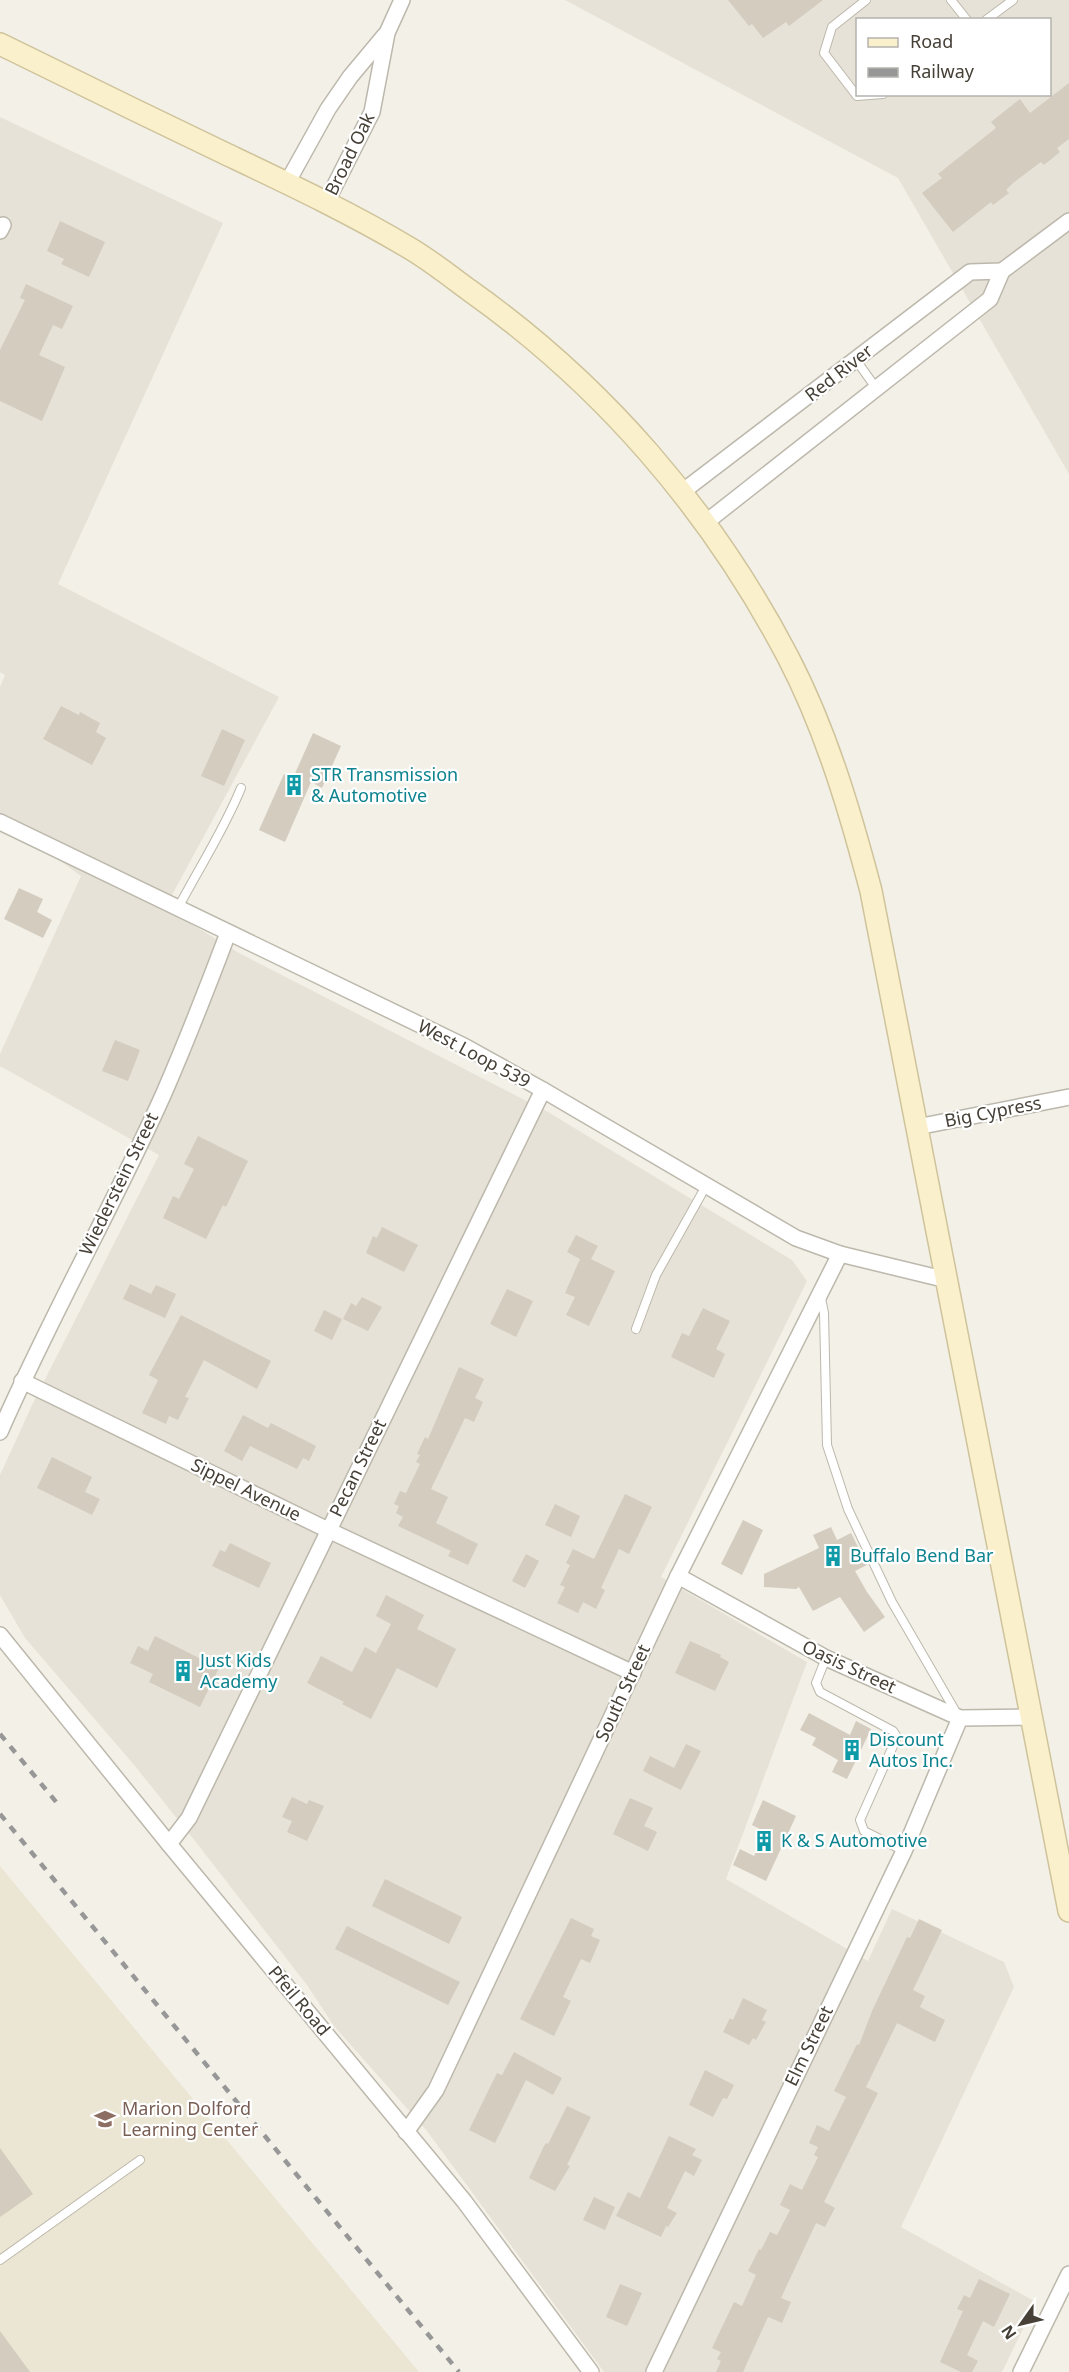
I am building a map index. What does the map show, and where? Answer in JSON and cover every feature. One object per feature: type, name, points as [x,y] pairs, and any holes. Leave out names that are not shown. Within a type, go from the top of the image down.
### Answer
[{"type":"main road","points":[[0,44],[287,183],[413,250],[516,323],[617,417],[666,471],[705,523],[751,592],[789,658],[826,744],[854,824],[871,891],[1069,1911]]},
{"type":"street","name":"Broad Oak","points":[[326,203],[372,112],[387,33],[402,0]]},
{"type":"street","name":"Broad Oak","points":[[287,183],[328,109],[350,76],[387,33]]},
{"type":"street","points":[[1002,271],[1069,221]]},
{"type":"street","name":"Red River","points":[[682,492],[970,272],[1002,271],[990,299],[705,523]]},
{"type":"street","name":"West Loop 539","points":[[0,822],[464,1046],[796,1238],[840,1254],[947,1280]]},
{"type":"street","name":"Wiederstein Street","points":[[0,1432],[22,1381],[163,1094],[228,933]]},
{"type":"street","name":"Pecan Street","points":[[169,1844],[189,1818],[543,1090]]},
{"type":"street","name":"Big Cypress","points":[[917,1127],[1069,1097]]},
{"type":"street","name":"South Street","points":[[406,2132],[436,2090],[678,1576],[840,1254]]},
{"type":"street","name":"Sippel Avenue","points":[[22,1381],[328,1530],[633,1673]]},
{"type":"street","name":"Oasis Street","points":[[678,1576],[826,1658],[960,1718],[1032,1717]]},
{"type":"street","name":"Pfeil Road","points":[[0,1635],[169,1844],[464,2201],[591,2372]]},
{"type":"street","name":"Elm Street","points":[[654,2372],[904,1851],[960,1718]]},
{"type":"street","points":[[1021,2372],[1069,2274]]},
{"type":"lane","points":[[856,95],[824,53],[832,27],[866,0]]},
{"type":"lane","points":[[951,0],[965,18]]},
{"type":"lane","points":[[989,18],[1013,0]]},
{"type":"lane","points":[[856,360],[877,390]]},
{"type":"lane","points":[[178,908],[214,841],[227,823],[241,788]]},
{"type":"lane","points":[[636,1329],[656,1275],[706,1186]]},
{"type":"lane","points":[[820,1292],[824,1313],[826,1445],[848,1509],[892,1602],[960,1718]]},
{"type":"lane","points":[[826,1658],[816,1683],[820,1692],[893,1731],[897,1737],[860,1820],[864,1830],[904,1851]]},
{"type":"lane","points":[[0,2260],[140,2160]]},
{"type":"shaded area","points":[[565,0],[1069,0],[1069,474],[898,178]]},
{"type":"shaded area","points":[[0,117],[223,223],[58,584],[279,697],[165,908],[239,953],[548,1112],[792,1260],[807,1281],[661,1577],[807,1662],[726,1879],[868,1961],[892,1909],[1004,1962],[1014,1987],[901,2227],[1036,2302],[1002,2372],[604,2372],[427,2131],[334,2026],[307,1985],[195,1841],[135,1766],[25,1638],[0,1595],[0,1475],[33,1403],[159,1155],[0,1066],[0,1054],[81,876],[0,817],[0,687],[5,675],[0,672]]},
{"type":"shaded area","name":"Marion Dolford Learning Center","points":[[0,1866],[419,2372],[0,2372]]},
{"type":"building","points":[[728,0],[823,0],[789,26],[786,22],[763,38],[752,24],[749,26]]},
{"type":"building","points":[[1069,83],[1069,139],[1057,148],[1060,152],[1044,165],[1041,162],[1013,183],[1006,190],[1009,193],[993,205],[991,202],[953,232],[922,193],[942,178],[938,174],[996,128],[991,122],[1020,99],[1030,113]]},
{"type":"building","points":[[60,221],[105,242],[89,277],[61,264],[64,259],[47,251]]},
{"type":"building","points":[[26,284],[73,306],[62,329],[53,325],[39,355],[65,367],[42,421],[0,401],[0,350],[25,300],[20,298]]},
{"type":"building","points":[[61,706],[79,715],[80,712],[100,723],[96,732],[106,738],[92,765],[43,739]]},
{"type":"building","points":[[222,729],[245,740],[224,786],[201,776]]},
{"type":"building","name":"STR Transmission & Automotive","points":[[313,733],[341,746],[322,788],[311,782],[285,842],[259,830],[284,774],[293,778]]},
{"type":"building","points":[[19,888],[43,899],[37,912],[52,920],[43,938],[4,919]]},
{"type":"building","points":[[115,1040],[140,1050],[128,1081],[102,1071]]},
{"type":"building","points":[[198,1136],[248,1161],[226,1207],[223,1205],[206,1239],[163,1218],[173,1196],[179,1199],[194,1169],[184,1164]]},
{"type":"building","points":[[382,1227],[418,1245],[404,1272],[366,1253],[373,1236],[377,1238]]},
{"type":"building","points":[[576,1235],[598,1246],[591,1259],[615,1271],[589,1326],[566,1315],[575,1297],[565,1293],[580,1259],[567,1252]]},
{"type":"building","points":[[130,1284],[151,1294],[156,1285],[176,1294],[165,1318],[123,1299]]},
{"type":"building","points":[[507,1289],[533,1301],[516,1337],[490,1324]]},
{"type":"building","points":[[362,1297],[382,1307],[368,1331],[343,1319],[351,1303],[356,1306]]},
{"type":"building","points":[[703,1308],[730,1321],[716,1349],[725,1354],[714,1378],[671,1357],[682,1333],[689,1336]]},
{"type":"building","points":[[324,1310],[342,1319],[332,1340],[314,1331]]},
{"type":"building","points":[[181,1315],[271,1361],[257,1389],[204,1360],[185,1397],[189,1398],[178,1420],[169,1416],[166,1424],[142,1413],[158,1380],[149,1375]]},
{"type":"building","points":[[459,1367],[484,1379],[475,1398],[483,1402],[474,1422],[465,1418],[431,1489],[448,1497],[436,1523],[478,1544],[468,1565],[448,1556],[451,1551],[398,1526],[403,1517],[396,1513],[399,1506],[394,1504],[400,1491],[406,1493],[420,1464],[416,1462],[420,1455],[417,1454],[425,1437],[428,1439]]},
{"type":"building","points":[[243,1415],[268,1428],[271,1423],[316,1446],[309,1461],[303,1458],[297,1469],[250,1446],[242,1461],[224,1451]]},
{"type":"building","points":[[52,1457],[92,1477],[85,1492],[100,1499],[92,1515],[37,1488]]},
{"type":"building","points":[[625,1494],[652,1507],[629,1554],[619,1549],[601,1588],[605,1590],[596,1609],[583,1602],[578,1613],[557,1603],[565,1587],[560,1585],[570,1565],[566,1563],[573,1549],[594,1559]]},
{"type":"building","points":[[555,1504],[580,1516],[571,1537],[545,1525]]},
{"type":"building","points":[[743,1520],[763,1530],[742,1575],[721,1564]]},
{"type":"building","points":[[831,1527],[837,1540],[851,1533],[867,1565],[855,1571],[885,1617],[864,1632],[840,1597],[813,1611],[799,1587],[796,1589],[764,1587],[764,1574],[819,1548],[813,1535]]},
{"type":"building","points":[[230,1543],[271,1563],[259,1588],[212,1566],[220,1550],[225,1552]]},
{"type":"building","points":[[526,1554],[539,1561],[525,1588],[512,1581]]},
{"type":"building","points":[[386,1595],[424,1615],[417,1629],[456,1649],[437,1688],[397,1668],[371,1719],[307,1683],[321,1656],[352,1672],[365,1647],[376,1653],[391,1624],[376,1616]]},
{"type":"building","name":"Just Kids Academy","points":[[155,1636],[219,1668],[200,1707],[149,1682],[153,1674],[130,1663],[138,1646],[148,1651]]},
{"type":"building","points":[[690,1641],[721,1655],[720,1657],[729,1662],[715,1691],[675,1673]]},
{"type":"building","points":[[809,1713],[850,1735],[856,1721],[871,1729],[847,1779],[832,1772],[838,1760],[812,1745],[816,1738],[800,1730]]},
{"type":"building","points":[[686,1744],[701,1751],[681,1790],[643,1771],[650,1756],[674,1768]]},
{"type":"building","points":[[292,1797],[307,1804],[309,1800],[324,1806],[307,1841],[287,1832],[292,1821],[282,1817]]},
{"type":"building","points":[[630,1798],[653,1808],[644,1826],[657,1832],[648,1851],[613,1834]]},
{"type":"building","name":"K & S Automotive","points":[[763,1800],[796,1816],[766,1881],[733,1865],[740,1849],[754,1856],[766,1832],[752,1825]]},
{"type":"building","points":[[385,1879],[462,1917],[449,1944],[372,1906]]},
{"type":"building","points":[[571,1918],[594,1929],[591,1936],[600,1940],[590,1963],[581,1959],[563,1997],[571,2001],[554,2036],[520,2019]]},
{"type":"building","points":[[919,1919],[942,1930],[913,1990],[925,1996],[920,2007],[945,2020],[935,2042],[897,2023],[866,2087],[878,2093],[824,2202],[835,2208],[825,2227],[816,2223],[781,2298],[791,2302],[782,2323],[768,2317],[743,2372],[716,2372],[721,2361],[717,2359],[721,2352],[712,2348],[734,2302],[742,2306],[756,2275],[748,2271],[759,2249],[761,2250],[770,2232],[777,2235],[790,2210],[780,2205],[790,2184],[802,2190],[818,2157],[814,2155],[818,2147],[809,2143],[817,2125],[829,2131],[846,2097],[834,2091],[857,2044],[859,2045],[872,2011],[907,1937],[910,1938]]},
{"type":"building","points":[[347,1926],[460,1982],[448,2005],[335,1949]]},
{"type":"building","points":[[743,1998],[767,2010],[762,2020],[766,2022],[756,2040],[753,2038],[749,2045],[723,2032],[730,2018],[733,2020]]},
{"type":"building","points":[[514,2052],[562,2078],[553,2095],[526,2080],[495,2143],[469,2130],[497,2073],[502,2075]]},
{"type":"building","points":[[705,2070],[734,2085],[727,2099],[723,2098],[713,2117],[689,2105]]},
{"type":"building","points":[[567,2106],[591,2117],[567,2165],[570,2166],[555,2191],[529,2178]]},
{"type":"building","points":[[669,2136],[696,2149],[692,2155],[702,2160],[694,2176],[685,2171],[667,2208],[677,2213],[668,2227],[666,2226],[661,2237],[616,2216],[628,2192],[640,2198]]},
{"type":"building","points":[[0,2148],[33,2194],[0,2217]]},
{"type":"building","points":[[594,2197],[615,2207],[605,2230],[583,2220]]},
{"type":"building","points":[[979,2279],[1010,2294],[994,2327],[983,2321],[967,2355],[978,2361],[972,2372],[961,2372],[940,2362],[963,2311],[957,2309],[964,2295],[970,2298]]},
{"type":"building","points":[[620,2284],[642,2293],[627,2326],[606,2317]]},
{"type":"building","points":[[0,2331],[30,2372],[0,2372]]},
{"type":"railway","points":[[0,1734],[57,1803]]},
{"type":"railway","points":[[0,1814],[459,2372]]},
{"type":"place","name":"STR Transmission & Automotive","points":[[294,785]]},
{"type":"place","name":"Buffalo Bend Bar","points":[[833,1556]]},
{"type":"place","name":"Just Kids Academy","points":[[183,1671]]},
{"type":"place","name":"Discount Autos Inc.","points":[[852,1750]]},
{"type":"place","name":"K & S Automotive","points":[[764,1841]]},
{"type":"place","name":"Marion Dolford Learning Center","points":[[105,2119]]}]
